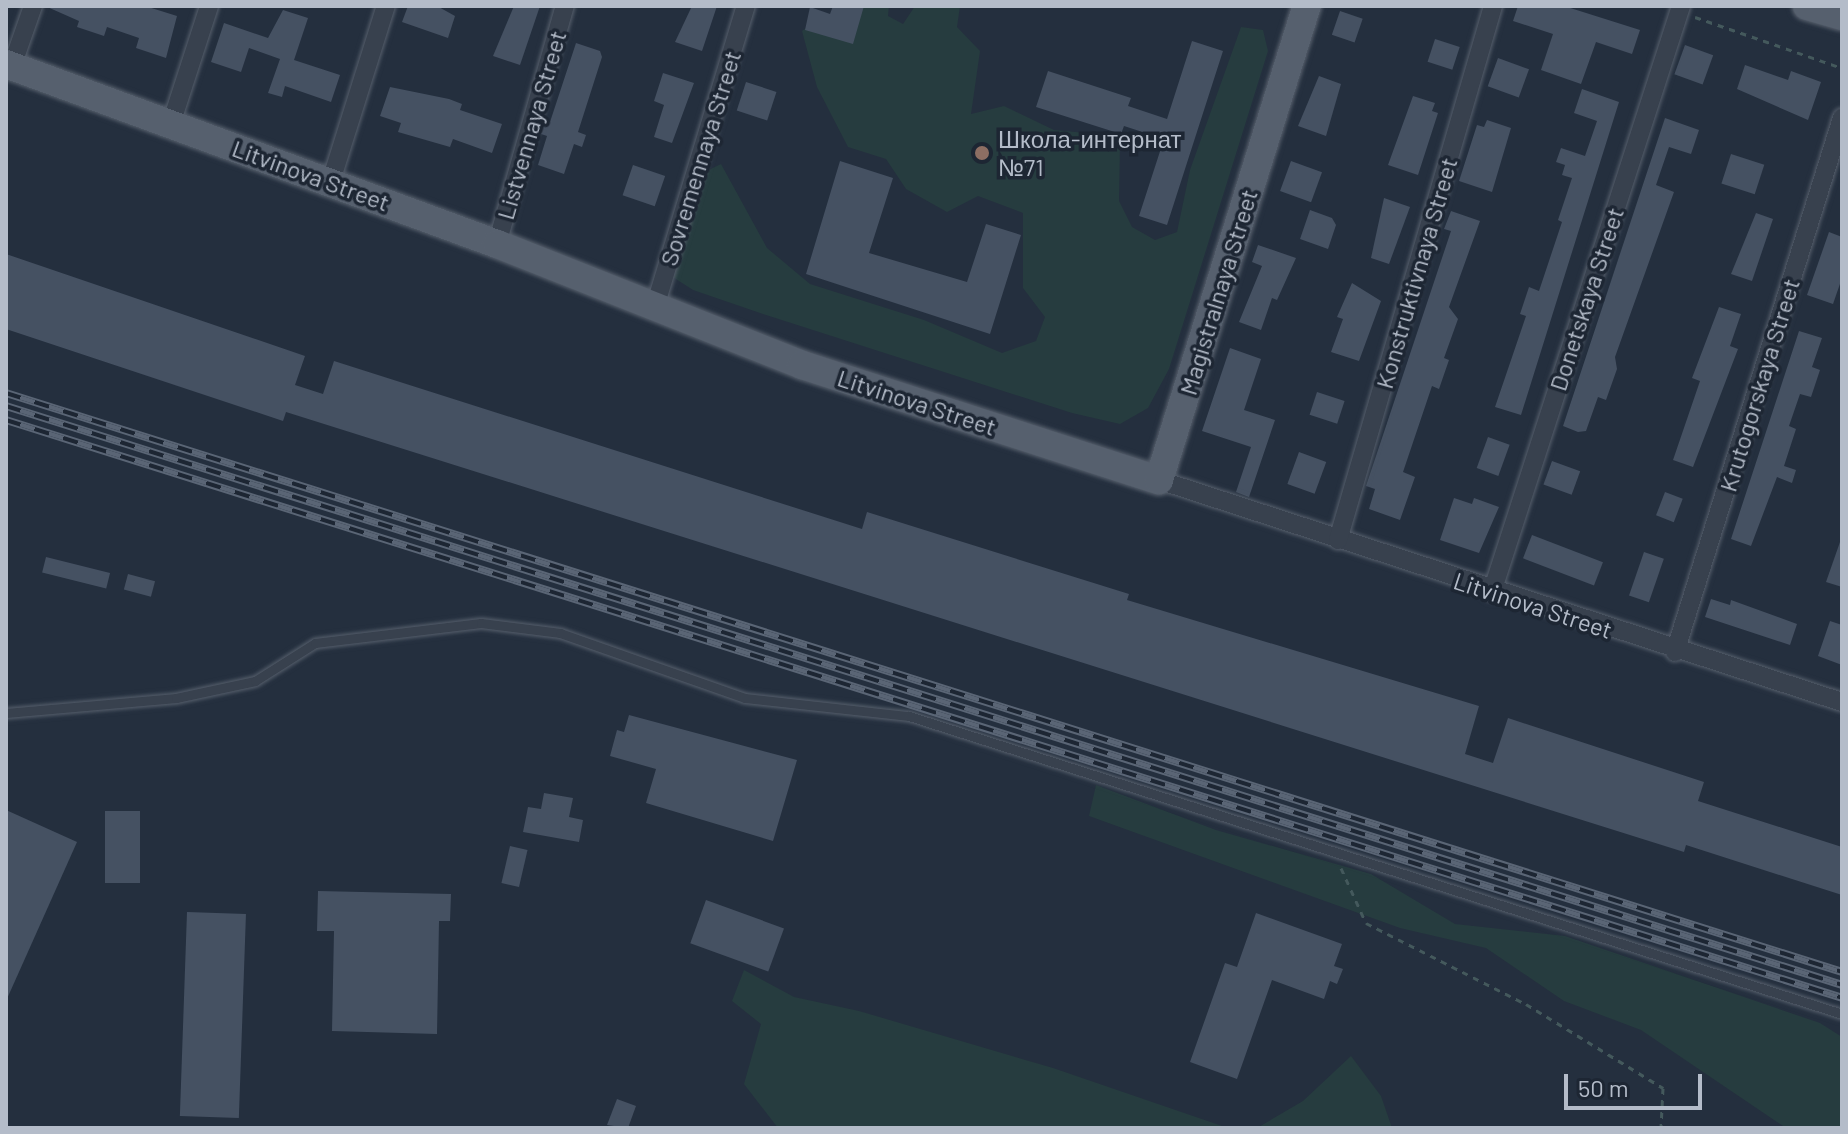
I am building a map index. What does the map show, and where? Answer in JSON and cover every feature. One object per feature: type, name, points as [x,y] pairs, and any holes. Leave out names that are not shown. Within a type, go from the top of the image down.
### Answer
[{"type":"main road","points":[[1159,480],[1307,6]]},
{"type":"main road","points":[[1807,6],[1842,16]]},
{"type":"main road","name":"Litvinova Street","points":[[9,65],[331,181],[497,244],[654,310],[802,365],[1159,480]]},
{"type":"street","points":[[9,65],[33,6]]},
{"type":"street","points":[[171,124],[209,6]]},
{"type":"street","points":[[331,181],[386,6]]},
{"type":"street","name":"Listvennaya Street","points":[[497,244],[565,6]]},
{"type":"street","name":"Sovremennaya Street","points":[[654,310],[746,6]]},
{"type":"street","name":"Konstruktivnaya Street","points":[[1338,540],[1493,6]]},
{"type":"street","name":"Donetskaya Street","points":[[1492,592],[1680,9]]},
{"type":"street","name":"Krutogorskaya Street","points":[[1675,652],[1842,118]]},
{"type":"street","name":"Litvinova Street","points":[[1159,480],[1675,652],[1842,702]]},
{"type":"lane","points":[[6,713],[176,698],[255,681],[315,643],[481,623],[560,633],[745,698],[909,716],[1842,1014]]},
{"type":"path","points":[[1680,9],[1842,68]]},
{"type":"path","points":[[1333,851],[1366,923],[1526,1004],[1663,1088],[1661,1128]]},
{"type":"green space","points":[[854,6],[889,6],[888,16],[903,24],[915,6],[960,6],[957,27],[980,51],[971,114],[1004,106],[1054,130],[1097,134],[1120,145],[1119,201],[1132,227],[1155,240],[1177,232],[1190,170],[1241,27],[1263,30],[1268,51],[1169,369],[1148,408],[1120,424],[1072,413],[693,290],[665,272],[698,175],[721,164],[767,248],[810,284],[924,320],[1002,353],[1036,341],[1045,317],[1023,288],[1023,213],[978,196],[947,212],[906,189],[886,159],[848,147],[817,87],[802,31],[820,17],[842,25]]},
{"type":"green space","points":[[1096,785],[1216,830],[1371,874],[1455,924],[1565,936],[1820,1023],[1842,1037],[1842,1128],[1786,1128],[1641,1030],[1564,1001],[1486,948],[1400,928],[1089,816]]},
{"type":"green space","points":[[744,970],[794,997],[859,1011],[1053,1068],[1228,1128],[778,1128],[744,1084],[761,1024],[732,1001]]},
{"type":"green space","points":[[1351,1056],[1381,1096],[1392,1128],[1257,1128],[1303,1101]]},
{"type":"building","points":[[45,6],[145,6],[177,16],[166,58],[136,48],[139,38],[107,27],[104,36],[77,27],[79,21]]},
{"type":"building","points":[[408,6],[437,6],[455,16],[448,38],[402,22]]},
{"type":"building","points":[[514,6],[540,6],[520,65],[493,56]]},
{"type":"building","points":[[692,6],[717,6],[702,51],[675,42]]},
{"type":"building","points":[[833,6],[864,6],[853,44],[805,30],[810,7],[830,14]]},
{"type":"building","points":[[1518,6],[1564,6],[1640,30],[1632,54],[1596,42],[1581,84],[1541,70],[1553,34],[1513,21]]},
{"type":"building","points":[[283,10],[308,18],[294,60],[340,75],[331,102],[285,86],[282,97],[268,93],[280,59],[249,48],[241,72],[211,62],[224,23],[268,38]]},
{"type":"building","points":[[1340,11],[1363,19],[1355,42],[1332,35]]},
{"type":"building","points":[[1435,39],[1460,47],[1452,70],[1428,62]]},
{"type":"building","points":[[1192,41],[1223,51],[1167,225],[1139,216],[1164,139],[1124,126],[1121,134],[1036,107],[1048,71],[1131,98],[1128,106],[1167,119]]},
{"type":"building","points":[[576,43],[600,51],[602,57],[578,132],[586,135],[582,147],[574,144],[564,174],[538,165],[547,136],[541,134],[545,121],[550,122]]},
{"type":"building","points":[[1685,45],[1713,55],[1703,84],[1674,74]]},
{"type":"building","points":[[1498,58],[1529,69],[1519,97],[1488,86]]},
{"type":"building","points":[[1745,65],[1788,80],[1791,71],[1821,82],[1808,120],[1737,89]]},
{"type":"building","points":[[663,73],[694,83],[672,143],[654,137],[664,105],[654,101]]},
{"type":"building","points":[[1319,76],[1341,84],[1326,136],[1298,126]]},
{"type":"building","points":[[746,82],[776,92],[767,120],[737,111]]},
{"type":"building","points":[[390,87],[449,99],[462,104],[460,110],[502,124],[492,153],[453,139],[450,147],[398,132],[401,123],[380,116]]},
{"type":"building","points":[[1582,89],[1619,102],[1521,415],[1495,407],[1526,316],[1520,314],[1529,287],[1539,291],[1562,222],[1558,220],[1572,178],[1562,175],[1565,165],[1556,162],[1561,148],[1585,156],[1597,121],[1574,113]]},
{"type":"building","points":[[1413,96],[1435,103],[1432,111],[1438,113],[1418,175],[1388,165]]},
{"type":"building","points":[[1665,118],[1699,130],[1691,154],[1669,147],[1656,185],[1674,192],[1615,357],[1617,369],[1606,400],[1598,397],[1586,431],[1578,432],[1563,426]]},
{"type":"building","points":[[1487,120],[1511,128],[1492,192],[1459,181],[1477,125],[1484,127]]},
{"type":"building","points":[[1731,154],[1764,165],[1755,194],[1721,183]]},
{"type":"building","points":[[840,161],[893,178],[869,253],[967,282],[986,224],[1021,235],[990,334],[806,274]]},
{"type":"building","points":[[1291,161],[1322,172],[1311,202],[1280,191]]},
{"type":"building","points":[[633,165],[665,176],[655,206],[623,195]]},
{"type":"building","points":[[1384,198],[1410,207],[1389,264],[1371,258]]},
{"type":"building","points":[[1310,210],[1332,218],[1336,225],[1328,249],[1300,239]]},
{"type":"building","points":[[1451,211],[1480,221],[1449,307],[1458,319],[1444,358],[1449,360],[1439,389],[1432,386],[1403,472],[1415,477],[1400,520],[1369,509],[1375,489],[1366,486],[1451,231],[1444,229]]},
{"type":"building","points":[[1756,213],[1773,219],[1752,281],[1731,274]]},
{"type":"building","points":[[1829,232],[1842,237],[1842,278],[1833,304],[1807,295]]},
{"type":"building","points":[[1258,245],[1296,258],[1277,300],[1272,298],[1261,330],[1239,322],[1262,266],[1252,262]]},
{"type":"building","points":[[6,254],[305,356],[295,385],[323,394],[334,361],[862,529],[867,512],[1129,594],[1127,600],[1479,706],[1465,754],[1493,763],[1508,718],[1704,782],[1698,801],[1842,847],[1842,895],[1686,845],[1684,852],[286,412],[283,421],[6,329]]},
{"type":"building","points":[[1352,283],[1381,301],[1359,361],[1331,352],[1343,319],[1337,317]]},
{"type":"building","points":[[1719,307],[1741,314],[1730,346],[1738,349],[1693,467],[1673,460],[1700,381],[1692,378]]},
{"type":"building","points":[[1799,331],[1822,338],[1812,367],[1820,370],[1811,397],[1800,394],[1789,426],[1796,429],[1784,466],[1796,470],[1792,483],[1777,477],[1751,546],[1731,539]]},
{"type":"building","points":[[1230,348],[1261,359],[1244,410],[1275,420],[1249,497],[1236,492],[1251,447],[1202,431]]},
{"type":"building","points":[[1317,392],[1345,401],[1337,424],[1310,415]]},
{"type":"building","points":[[1488,437],[1510,445],[1498,476],[1477,468]]},
{"type":"building","points":[[1299,452],[1326,462],[1315,494],[1287,484]]},
{"type":"building","points":[[1552,461],[1580,471],[1572,495],[1543,484]]},
{"type":"building","points":[[1665,492],[1683,499],[1674,522],[1656,515]]},
{"type":"building","points":[[1454,498],[1472,504],[1474,498],[1499,507],[1479,553],[1440,540]]},
{"type":"building","points":[[1532,535],[1603,562],[1594,586],[1523,558]]},
{"type":"building","points":[[1842,543],[1842,587],[1826,582]]},
{"type":"building","points":[[1644,552],[1664,559],[1649,602],[1629,595]]},
{"type":"building","points":[[46,557],[110,573],[106,588],[42,573]]},
{"type":"building","points":[[128,574],[155,581],[151,597],[124,589]]},
{"type":"building","points":[[1711,599],[1730,605],[1731,600],[1797,624],[1790,645],[1705,617]]},
{"type":"building","points":[[1830,621],[1842,625],[1842,665],[1818,656]]},
{"type":"building","points":[[629,715],[797,760],[773,841],[646,803],[656,769],[610,756],[617,730],[624,732]]},
{"type":"building","points":[[544,793],[573,798],[569,817],[583,820],[579,842],[523,832],[528,807],[541,809]]},
{"type":"building","points":[[6,810],[77,842],[6,1001]]},
{"type":"building","points":[[105,811],[140,811],[140,883],[105,883]]},
{"type":"building","points":[[510,846],[528,850],[519,887],[501,883]]},
{"type":"building","points":[[318,891],[451,894],[450,921],[439,921],[437,1034],[332,1031],[334,931],[317,931]]},
{"type":"building","points":[[706,900],[784,928],[768,972],[690,943]]},
{"type":"building","points":[[187,912],[246,914],[239,1118],[180,1116]]},
{"type":"building","points":[[1256,913],[1342,944],[1334,966],[1343,969],[1337,984],[1330,981],[1324,999],[1272,980],[1237,1079],[1190,1062],[1225,963],[1237,967]]},
{"type":"building","points":[[617,1099],[636,1106],[628,1128],[607,1125]]},
{"type":"railway","points":[[6,393],[1842,972]]},
{"type":"railway","points":[[6,406],[1842,985]]},
{"type":"railway","points":[[6,420],[1842,998]]},
{"type":"place","name":"Школа-интернат №71","points":[[982,153]]}]
